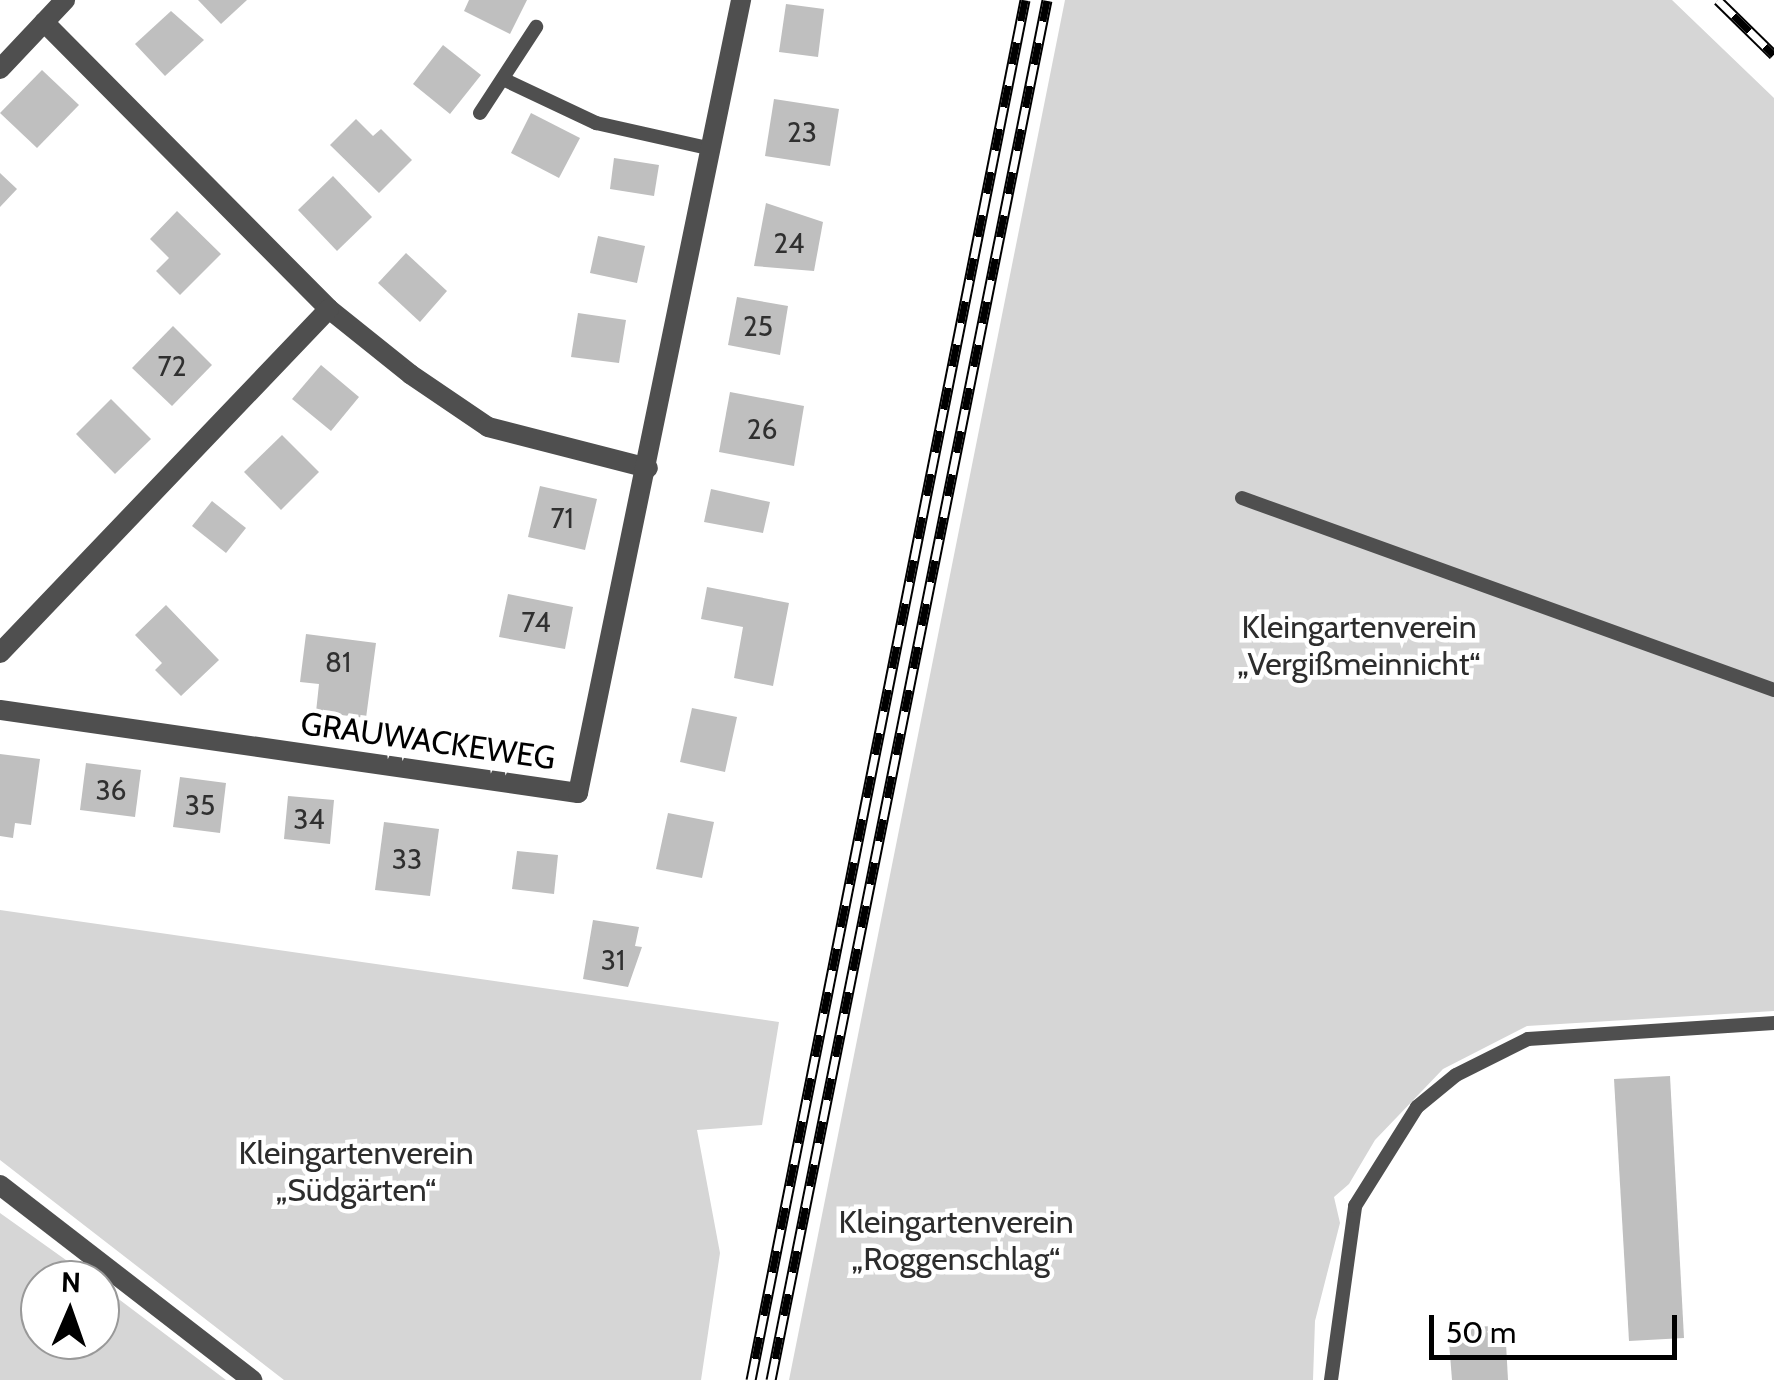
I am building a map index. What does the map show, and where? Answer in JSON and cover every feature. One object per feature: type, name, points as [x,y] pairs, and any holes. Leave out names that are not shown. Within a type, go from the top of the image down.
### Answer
[{"type":"street","points":[[0,69],[65,0]]},
{"type":"street","name":"GRAUWACKEWEG","points":[[0,710],[578,793],[648,468],[741,0]]},
{"type":"street","points":[[44,22],[329,309],[488,427],[648,468]]},
{"type":"street","points":[[0,653],[329,309]]},
{"type":"street","points":[[0,1184],[252,1380]]},
{"type":"lane","points":[[480,113],[536,27]]},
{"type":"lane","points":[[505,80],[596,123],[712,149]]},
{"type":"lane","points":[[1242,498],[1774,690]]},
{"type":"lane","points":[[1331,1380],[1355,1206],[1417,1107],[1456,1075],[1528,1039],[1774,1022]]},
{"type":"green space","name":"Kleingartenverein „Vergißmeinnicht“","points":[[1065,0],[1672,0],[1774,98],[1774,1011],[1527,1026],[1443,1069],[1375,1140],[1349,1184],[1334,1197],[1340,1223],[1315,1321],[1313,1380],[789,1380]]},
{"type":"green space","name":"Kleingartenverein „Südgärten“","points":[[0,910],[779,1022],[762,1125],[697,1130],[720,1253],[701,1380],[284,1380],[0,1160]]},
{"type":"green space","points":[[0,1213],[66,1260],[20,1260],[20,1360],[120,1360],[120,1300],[226,1380],[0,1380]]},
{"type":"building","points":[[198,0],[247,0],[221,24]]},
{"type":"building","points":[[469,0],[527,0],[510,34],[464,11]]},
{"type":"building","points":[[786,4],[824,9],[818,57],[779,52]]},
{"type":"building","points":[[171,11],[204,40],[165,76],[135,44]]},
{"type":"building","points":[[443,45],[481,75],[450,114],[413,84]]},
{"type":"building","points":[[42,70],[79,105],[37,148],[0,113]]},
{"type":"building","points":[[774,99],[839,109],[830,166],[765,156]]},
{"type":"building","points":[[531,113],[580,138],[559,178],[511,153]]},
{"type":"building","points":[[356,119],[373,136],[381,129],[412,160],[379,193],[330,145]]},
{"type":"building","points":[[614,158],[659,165],[654,196],[610,189]]},
{"type":"building","points":[[0,173],[17,189],[0,207]]},
{"type":"building","points":[[333,176],[372,217],[337,251],[298,210]]},
{"type":"building","points":[[766,203],[823,222],[814,271],[754,266]]},
{"type":"building","points":[[177,211],[221,254],[180,295],[156,271],[169,258],[150,239]]},
{"type":"building","points":[[598,236],[645,246],[637,283],[590,273]]},
{"type":"building","points":[[406,253],[447,291],[420,322],[378,283]]},
{"type":"building","points":[[737,297],[788,306],[780,355],[728,345]]},
{"type":"building","points":[[578,313],[626,320],[619,363],[571,357]]},
{"type":"building","points":[[173,326],[212,365],[172,406],[132,368]]},
{"type":"building","points":[[321,365],[359,397],[331,431],[292,399]]},
{"type":"building","points":[[730,392],[804,406],[794,466],[719,452]]},
{"type":"building","points":[[111,399],[151,439],[115,474],[76,434]]},
{"type":"building","points":[[282,435],[319,472],[281,510],[244,472]]},
{"type":"building","points":[[540,486],[597,499],[585,550],[528,537]]},
{"type":"building","points":[[711,489],[770,502],[763,533],[704,522]]},
{"type":"building","points":[[212,501],[246,528],[226,553],[192,526]]},
{"type":"building","points":[[707,587],[789,603],[773,686],[734,678],[743,627],[701,619]]},
{"type":"building","points":[[508,594],[573,607],[565,649],[499,637]]},
{"type":"building","points":[[166,605],[219,660],[181,696],[155,670],[162,663],[135,635]]},
{"type":"building","points":[[306,634],[376,643],[366,718],[316,712],[319,684],[300,682]]},
{"type":"building","points":[[692,708],[737,717],[725,772],[680,762]]},
{"type":"building","points":[[0,754],[40,759],[31,825],[15,823],[13,838],[0,836]]},
{"type":"building","points":[[86,763],[141,770],[135,817],[80,810]]},
{"type":"building","points":[[180,777],[226,783],[220,833],[173,827]]},
{"type":"building","points":[[288,796],[334,800],[330,844],[284,839]]},
{"type":"building","points":[[668,813],[714,822],[702,878],[656,869]]},
{"type":"building","points":[[384,822],[439,829],[430,896],[375,890]]},
{"type":"building","points":[[517,851],[558,855],[554,894],[512,889]]},
{"type":"building","points":[[593,920],[639,927],[635,946],[642,947],[628,987],[583,979]]},
{"type":"building","points":[[1670,1076],[1684,1338],[1629,1341],[1614,1079]]},
{"type":"building","points":[[1505,1325],[1508,1380],[1452,1380],[1448,1329]]},
{"type":"railway","points":[[751,1380],[1025,0]]},
{"type":"railway","points":[[771,1380],[1047,0]]},
{"type":"railway","points":[[1718,0],[1774,55]]},
{"type":"park label","name":"Kleingartenverein „Roggenschlag“","points":[[956,1242]]}]
